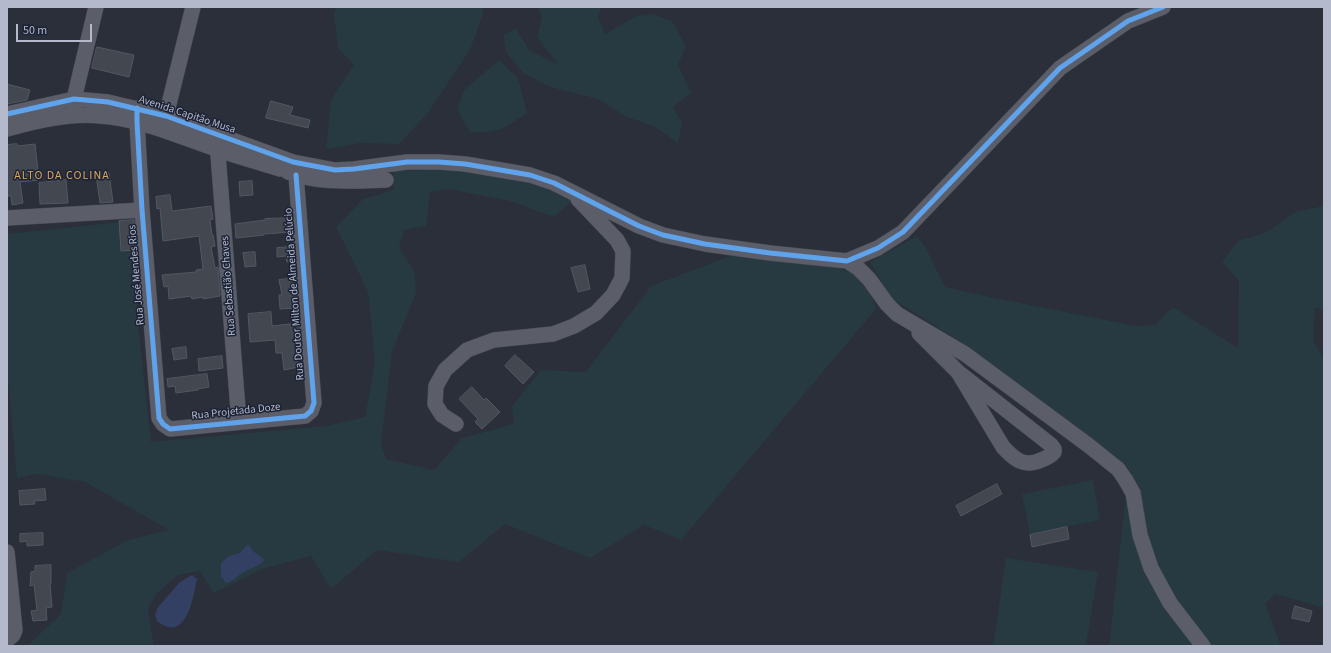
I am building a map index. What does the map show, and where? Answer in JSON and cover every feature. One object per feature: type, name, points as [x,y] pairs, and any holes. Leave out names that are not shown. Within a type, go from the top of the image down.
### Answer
[{"type":"street","points":[[73,116],[74,99],[96,7]]},
{"type":"street","points":[[165,123],[193,7]]},
{"type":"street","points":[[847,261],[878,248],[903,232],[1060,68],[1128,21],[1163,7]]},
{"type":"street","name":"Avenida Capitão Musa","points":[[7,114],[74,99],[108,102],[137,115],[165,123],[216,134],[290,169]]},
{"type":"street","name":"Avenida Capitão Musa","points":[[7,129],[21,125],[73,116],[137,115]]},
{"type":"street","name":"Rua José Mendes Rios","points":[[137,115],[142,210],[159,418],[162,424]]},
{"type":"street","name":"Avenida Capitão Musa","points":[[165,123],[219,150],[290,169],[335,170],[407,162],[439,162],[465,164],[530,175],[554,183],[639,226],[663,235],[705,244],[770,253],[847,261]]},
{"type":"street","name":"Rua Sebastião Chaves","points":[[216,134],[219,150],[239,422]]},
{"type":"street","points":[[290,169],[321,181],[343,182],[386,180]]},
{"type":"street","name":"Rua Doutor Milton de Almeida Pelúcio","points":[[290,169],[314,403],[311,411]]},
{"type":"street","points":[[456,424],[442,415],[435,404],[436,386],[445,370],[467,350],[494,340],[553,334],[574,326],[596,313],[613,295],[622,278],[623,251],[617,240],[572,192]]},
{"type":"street","points":[[7,218],[142,210]]},
{"type":"street","points":[[847,261],[858,268],[869,279],[887,304],[897,314],[966,354],[1118,469],[1132,493],[1140,535],[1151,568],[1170,603],[1203,646]]},
{"type":"street","points":[[907,320],[958,372],[1051,445],[1054,448],[1054,452],[1051,456],[1035,463],[1020,462],[1011,456],[1003,447],[958,372]]},
{"type":"street","name":"Rua Projetada Doze","points":[[162,424],[170,429],[304,416],[311,411]]},
{"type":"street","points":[[7,552],[15,630],[10,638]]},
{"type":"shaded area","points":[[337,7],[481,7],[484,11],[470,50],[428,113],[399,144],[360,143],[326,149],[331,100],[354,65],[338,48],[334,13]]},
{"type":"shaded area","points":[[537,7],[601,7],[598,18],[605,34],[636,16],[654,14],[672,21],[686,46],[678,65],[691,93],[673,107],[682,123],[678,143],[655,127],[625,116],[598,99],[550,87],[523,73],[506,52],[503,35],[516,29],[530,51],[558,64],[537,37],[542,16]]},
{"type":"shaded area","points":[[499,60],[518,78],[527,113],[507,126],[495,131],[470,132],[457,110],[464,90]]},
{"type":"shaded area","points":[[442,165],[556,186],[572,201],[554,217],[510,201],[449,189],[430,192],[426,226],[404,230],[399,248],[415,273],[416,293],[392,352],[381,444],[386,459],[434,470],[462,438],[514,424],[512,406],[541,370],[586,372],[651,286],[738,253],[838,268],[854,273],[870,291],[876,309],[681,540],[644,525],[590,558],[505,524],[459,562],[377,550],[331,589],[311,556],[262,569],[214,593],[200,571],[178,575],[157,593],[148,608],[154,646],[27,646],[61,614],[67,573],[128,540],[169,530],[85,482],[36,474],[17,478],[7,369],[7,234],[130,221],[139,334],[151,442],[326,426],[365,417],[375,362],[368,292],[336,227],[363,199],[393,190],[393,171],[419,170]]},
{"type":"shaded area","points":[[1324,206],[1324,310],[1315,308],[1313,341],[1324,359],[1324,608],[1275,594],[1265,604],[1281,646],[1109,646],[1129,469],[958,340],[891,298],[870,262],[917,236],[926,248],[945,287],[1137,326],[1155,325],[1173,307],[1238,348],[1239,281],[1222,262],[1238,241],[1267,232],[1297,211]]},
{"type":"shaded area","points":[[1093,480],[1100,520],[1030,534],[1022,494]]},
{"type":"shaded area","points":[[1006,558],[1098,572],[1086,646],[993,646]]},
{"type":"water","points":[[247,545],[249,545],[254,552],[265,560],[226,583],[221,576],[221,563],[229,556],[240,553]]},
{"type":"water","points":[[192,575],[197,579],[192,601],[186,617],[175,627],[167,627],[157,621],[155,615],[158,607],[180,582]]},
{"type":"building","points":[[97,47],[134,55],[129,77],[92,68]]},
{"type":"building","points":[[7,84],[30,90],[27,100],[7,104]]},
{"type":"building","points":[[271,101],[293,107],[290,115],[310,120],[308,128],[266,118]]},
{"type":"building","points":[[17,144],[18,146],[35,144],[39,180],[20,182],[23,203],[12,205],[11,196],[7,196],[7,145]]},
{"type":"building","points":[[109,173],[113,202],[100,203],[96,175]]},
{"type":"building","points":[[66,180],[68,203],[40,204],[39,183]]},
{"type":"building","points":[[252,181],[253,195],[240,196],[239,182]]},
{"type":"building","points":[[170,195],[172,211],[211,206],[213,219],[210,220],[215,246],[211,247],[215,268],[218,267],[220,296],[203,299],[203,297],[192,299],[191,296],[169,299],[168,286],[164,287],[162,275],[196,272],[196,270],[203,269],[199,236],[163,241],[160,208],[157,209],[156,197]]},
{"type":"building","points":[[290,218],[292,232],[236,238],[235,224],[265,219]]},
{"type":"building","points":[[134,220],[135,250],[121,251],[119,221]]},
{"type":"building","points":[[293,247],[294,261],[287,262],[286,256],[277,257],[277,248]]},
{"type":"building","points":[[255,252],[256,266],[245,267],[243,253]]},
{"type":"building","points":[[585,265],[590,289],[578,292],[571,268]]},
{"type":"building","points":[[295,278],[297,308],[280,309],[279,295],[282,295],[279,280]]},
{"type":"building","points":[[271,312],[272,326],[299,323],[301,353],[296,353],[299,367],[284,370],[282,353],[276,353],[275,340],[250,342],[248,314]]},
{"type":"building","points":[[186,347],[187,358],[174,360],[172,349]]},
{"type":"building","points":[[515,355],[534,372],[523,384],[505,366]]},
{"type":"building","points":[[222,356],[223,368],[199,371],[198,359]]},
{"type":"building","points":[[207,374],[209,387],[176,393],[175,386],[168,387],[167,379]]},
{"type":"building","points":[[472,387],[484,400],[486,398],[500,412],[482,429],[475,422],[478,419],[459,399]]},
{"type":"building","points":[[997,484],[1002,494],[961,516],[956,506]]},
{"type":"building","points":[[45,489],[46,500],[34,501],[35,504],[20,505],[19,491]]},
{"type":"building","points":[[1067,527],[1069,539],[1032,547],[1030,535]]},
{"type":"building","points":[[43,533],[43,545],[27,546],[27,541],[20,542],[20,534]]},
{"type":"building","points":[[51,565],[50,584],[52,607],[46,608],[47,620],[33,621],[31,611],[37,610],[34,585],[30,586],[31,572],[35,571],[35,566]]},
{"type":"building","points":[[1295,606],[1312,611],[1309,622],[1292,618]]},
{"type":"cycle path","points":[[7,114],[74,99],[108,102],[166,116],[293,162],[335,170],[407,162],[439,162],[465,164],[530,175],[554,183],[639,226],[663,235],[705,244],[770,253],[847,261],[878,248],[903,232],[1060,68],[1128,21],[1163,7]]},
{"type":"cycle path","points":[[137,108],[142,210],[159,418],[163,424],[170,429],[305,416],[311,411],[314,403],[296,175]]},
{"type":"district","name":"ALTO DA COLINA","points":[[62,176]]}]
